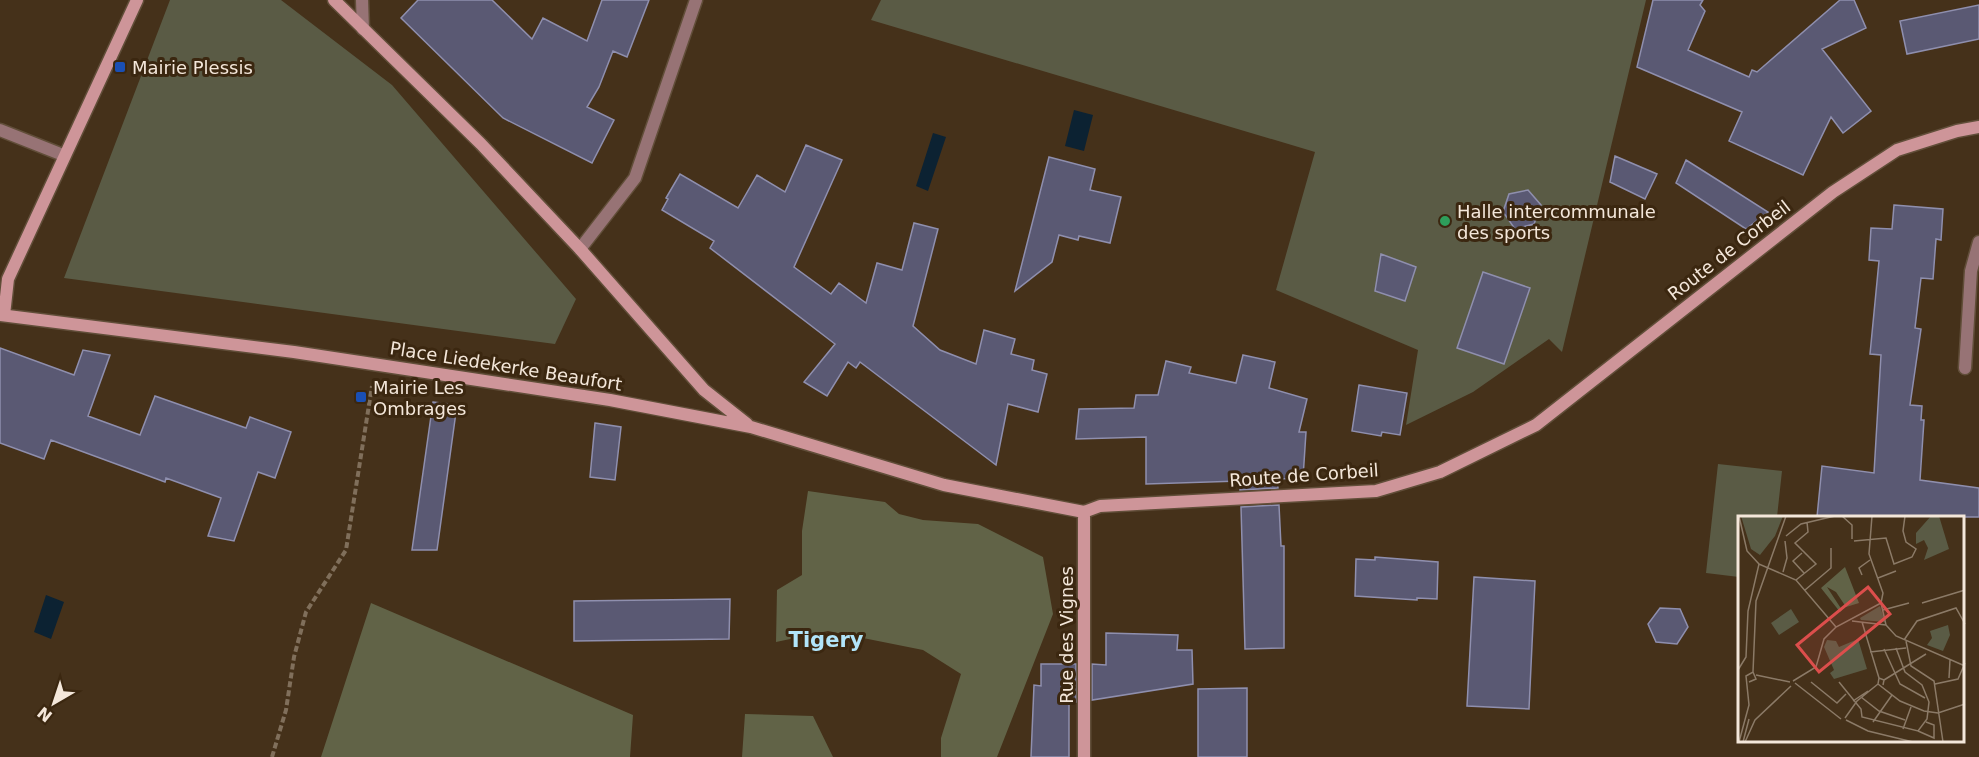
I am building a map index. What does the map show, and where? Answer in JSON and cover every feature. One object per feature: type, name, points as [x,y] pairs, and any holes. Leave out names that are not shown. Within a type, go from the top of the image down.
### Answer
[{"type":"street","name":"Place Liedekerke Beaufort","points":[[137,0],[63,155],[8,279],[2,315],[376,364],[610,400],[751,427]]},
{"type":"street","points":[[334,0],[481,144],[580,249],[704,390],[751,427]]},
{"type":"street","points":[[362,0],[363,29]]},
{"type":"street","points":[[580,249],[635,178],[696,0]]},
{"type":"street","name":"Route de Corbeil","points":[[751,427],[944,485],[1084,512],[1100,506],[1376,491],[1440,472],[1536,425],[1833,192],[1897,150],[1957,131],[1979,127]]},
{"type":"street","points":[[0,130],[63,155]]},
{"type":"street","points":[[1965,368],[1971,271],[1979,242]]},
{"type":"street","name":"Rue des Vignes","points":[[1084,512],[1084,757]]},
{"type":"path","points":[[272,757],[286,710],[294,657],[306,612],[346,550],[376,364]]},
{"type":"green space","points":[[170,0],[281,0],[392,85],[576,299],[555,344],[64,278]]},
{"type":"green space","name":"Halle intercommunale des sports","points":[[881,0],[1646,0],[1562,352],[1549,339],[1473,392],[1406,425],[1418,350],[1276,290],[1315,152],[871,20]]},
{"type":"green space","points":[[1718,464],[1782,471],[1777,516],[1738,516],[1738,577],[1706,573]]},
{"type":"green space","points":[[808,491],[885,502],[899,514],[923,520],[978,524],[1043,557],[1053,614],[997,757],[941,757],[941,738],[961,674],[923,650],[828,631],[776,642],[777,590],[802,575],[802,531]]},
{"type":"green space","points":[[371,603],[633,715],[630,757],[321,757]]},
{"type":"green space","points":[[745,714],[813,716],[833,757],[742,757]]},
{"type":"water","points":[[1074,110],[1093,115],[1084,151],[1065,146]]},
{"type":"water","points":[[933,133],[946,137],[928,191],[916,186]]},
{"type":"water","points":[[46,595],[64,602],[51,639],[34,632]]},
{"type":"building","points":[[418,0],[492,0],[532,39],[543,18],[587,41],[602,0],[649,0],[627,57],[613,51],[599,87],[587,107],[614,120],[592,163],[503,118],[401,18]]},
{"type":"building","points":[[1653,0],[1703,0],[1700,5],[1705,11],[1688,50],[1749,77],[1752,70],[1757,72],[1840,0],[1854,0],[1866,28],[1822,49],[1871,111],[1843,133],[1831,117],[1803,175],[1729,141],[1742,112],[1637,67]]},
{"type":"building","points":[[1979,5],[1979,39],[1907,54],[1900,21]]},
{"type":"building","points":[[806,145],[842,160],[794,267],[831,294],[839,283],[866,303],[877,263],[902,270],[914,223],[938,229],[913,326],[940,350],[976,364],[984,330],[1015,339],[1011,354],[1034,360],[1032,370],[1047,374],[1038,412],[1008,404],[996,465],[860,362],[856,368],[848,362],[827,396],[804,382],[835,344],[710,248],[714,241],[662,210],[680,174],[738,208],[757,175],[785,192]]},
{"type":"building","points":[[1615,156],[1657,174],[1645,199],[1610,182]]},
{"type":"building","points":[[1049,157],[1095,169],[1090,190],[1121,197],[1110,243],[1079,236],[1078,240],[1059,235],[1052,262],[1015,291]]},
{"type":"building","points":[[1686,160],[1768,212],[1746,229],[1676,183]]},
{"type":"building","points":[[1528,190],[1541,205],[1534,224],[1515,229],[1503,212],[1509,194]]},
{"type":"building","points":[[1894,205],[1943,209],[1941,240],[1936,239],[1933,279],[1921,278],[1915,328],[1921,329],[1910,405],[1922,406],[1921,420],[1924,420],[1920,480],[1979,488],[1979,517],[1817,516],[1822,466],[1874,473],[1881,355],[1870,354],[1879,261],[1869,260],[1871,228],[1892,229]]},
{"type":"building","points":[[1381,254],[1416,267],[1405,301],[1375,291]]},
{"type":"building","points":[[1483,272],[1530,288],[1504,364],[1457,348]]},
{"type":"building","points":[[0,348],[74,375],[83,350],[110,355],[88,416],[140,435],[155,396],[246,428],[250,417],[291,432],[275,478],[258,472],[234,541],[208,536],[221,498],[166,478],[165,482],[51,440],[44,459],[0,443]]},
{"type":"building","points":[[1243,355],[1275,362],[1269,388],[1307,399],[1299,432],[1306,432],[1303,478],[1277,479],[1278,488],[1240,490],[1240,481],[1146,484],[1146,437],[1076,439],[1079,409],[1134,408],[1136,395],[1158,395],[1166,361],[1191,367],[1189,373],[1236,383]]},
{"type":"building","points":[[1359,385],[1407,393],[1400,435],[1382,432],[1381,436],[1352,431]]},
{"type":"building","points":[[433,402],[457,405],[437,550],[412,550]]},
{"type":"building","points":[[595,423],[621,427],[615,480],[590,477]]},
{"type":"building","points":[[1279,505],[1281,546],[1284,546],[1284,648],[1245,649],[1241,507]]},
{"type":"building","points":[[1375,557],[1438,562],[1437,599],[1355,596],[1356,559],[1375,560]]},
{"type":"building","points":[[1474,577],[1535,581],[1529,709],[1467,706]]},
{"type":"building","points":[[730,599],[729,639],[574,641],[574,601]]},
{"type":"building","points":[[1660,608],[1680,609],[1688,627],[1677,644],[1656,642],[1648,624]]},
{"type":"building","points":[[1106,633],[1178,635],[1177,650],[1192,650],[1193,684],[1092,700],[1092,664],[1106,665]]},
{"type":"building","points":[[1041,664],[1076,664],[1076,702],[1069,703],[1069,757],[1031,757],[1034,685],[1041,686]]},
{"type":"building","points":[[1247,688],[1247,757],[1198,757],[1198,689]]},
{"type":"place","name":"Mairie Plessis","points":[[120,67]]},
{"type":"place","name":"Halle intercommunale des sports","points":[[1445,221]]},
{"type":"place","name":"Mairie Les Ombrages","points":[[361,397]]},
{"type":"district","name":"Tigery","points":[[826,640]]}]
